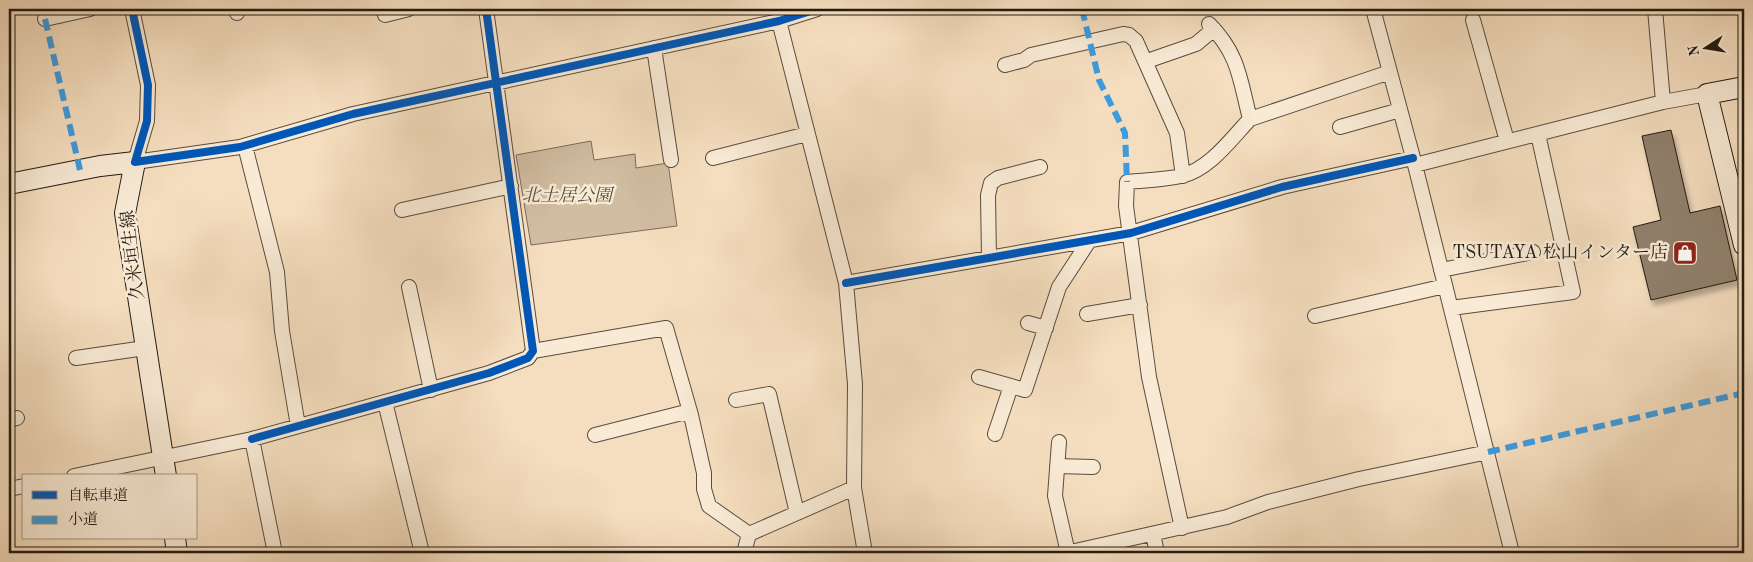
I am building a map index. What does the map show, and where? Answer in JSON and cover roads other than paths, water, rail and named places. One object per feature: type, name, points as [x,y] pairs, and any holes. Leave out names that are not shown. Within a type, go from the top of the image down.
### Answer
[{"type":"main road","points":[[1744,87],[1707,94],[1744,245]]},
{"type":"main road","points":[[9,184],[100,166],[135,162]]},
{"type":"main road","name":"久米垣生線","points":[[135,162],[125,213],[164,467]]},
{"type":"main road","points":[[175,540],[177,553]]},
{"type":"street","points":[[45,19],[90,9]]},
{"type":"street","points":[[132,9],[148,85],[147,121],[135,162],[245,146],[353,114],[497,81],[779,21],[817,9]]},
{"type":"street","points":[[385,15],[409,9]]},
{"type":"street","points":[[94,474],[164,467],[252,439],[489,374],[528,358],[533,351],[512,186],[486,9]]},
{"type":"street","points":[[1373,9],[1442,270],[1512,553]]},
{"type":"street","points":[[1655,9],[1663,102]]},
{"type":"street","points":[[1473,20],[1507,142]]},
{"type":"street","points":[[779,21],[846,282],[855,384],[854,488],[865,553]]},
{"type":"street","points":[[1146,61],[1196,44],[1211,26],[1224,40],[1232,54],[1250,119]]},
{"type":"street","points":[[1005,65],[1024,60],[1031,55],[1123,34],[1129,35],[1136,41],[1146,61],[1177,133],[1182,176]]},
{"type":"street","points":[[654,48],[672,160]]},
{"type":"street","points":[[1182,528],[1149,377],[1126,206],[1127,182],[1182,176],[1207,163],[1250,119],[1390,72]]},
{"type":"street","points":[[846,282],[1131,233],[1282,186],[1414,162],[1507,142],[1663,102],[1707,94]]},
{"type":"street","points":[[1340,127],[1400,110]]},
{"type":"street","points":[[713,158],[808,134]]},
{"type":"street","points":[[1451,308],[1574,292],[1538,134]]},
{"type":"street","points":[[245,146],[277,272],[282,331],[298,426]]},
{"type":"street","points":[[989,257],[988,196],[991,183],[998,178],[1040,168]]},
{"type":"street","points":[[402,210],[512,186]]},
{"type":"street","points":[[979,377],[1025,390],[1059,287],[1089,241]]},
{"type":"street","points":[[1442,270],[1533,252]]},
{"type":"street","points":[[1315,316],[1446,286]]},
{"type":"street","points":[[409,287],[431,390]]},
{"type":"street","points":[[1087,314],[1140,305]]},
{"type":"street","points":[[1028,323],[1046,328]]},
{"type":"street","points":[[533,351],[666,328],[691,415],[704,473],[704,490],[709,506],[749,534]]},
{"type":"street","points":[[76,358],[145,348]]},
{"type":"street","points":[[995,434],[1011,386]]},
{"type":"street","points":[[736,400],[769,394],[797,513]]},
{"type":"street","points":[[385,402],[422,553]]},
{"type":"street","points":[[595,436],[682,413],[691,415]]},
{"type":"street","points":[[252,439],[275,553]]},
{"type":"street","points":[[1059,442],[1055,496],[1067,553],[1227,518],[1268,502],[1359,479],[1488,452]]},
{"type":"street","points":[[1058,466],[1093,467]]},
{"type":"street","points":[[9,488],[22,486]]},
{"type":"street","points":[[749,534],[854,488]]},
{"type":"street","points":[[744,553],[749,534]]},
{"type":"street","points":[[1153,534],[1157,553]]},
{"type":"place","name":"TSUTAYA 松山インター店","points":[[1685,253]]},
{"type":"park label","name":"北土居公園","points":[[567,196]]}]
